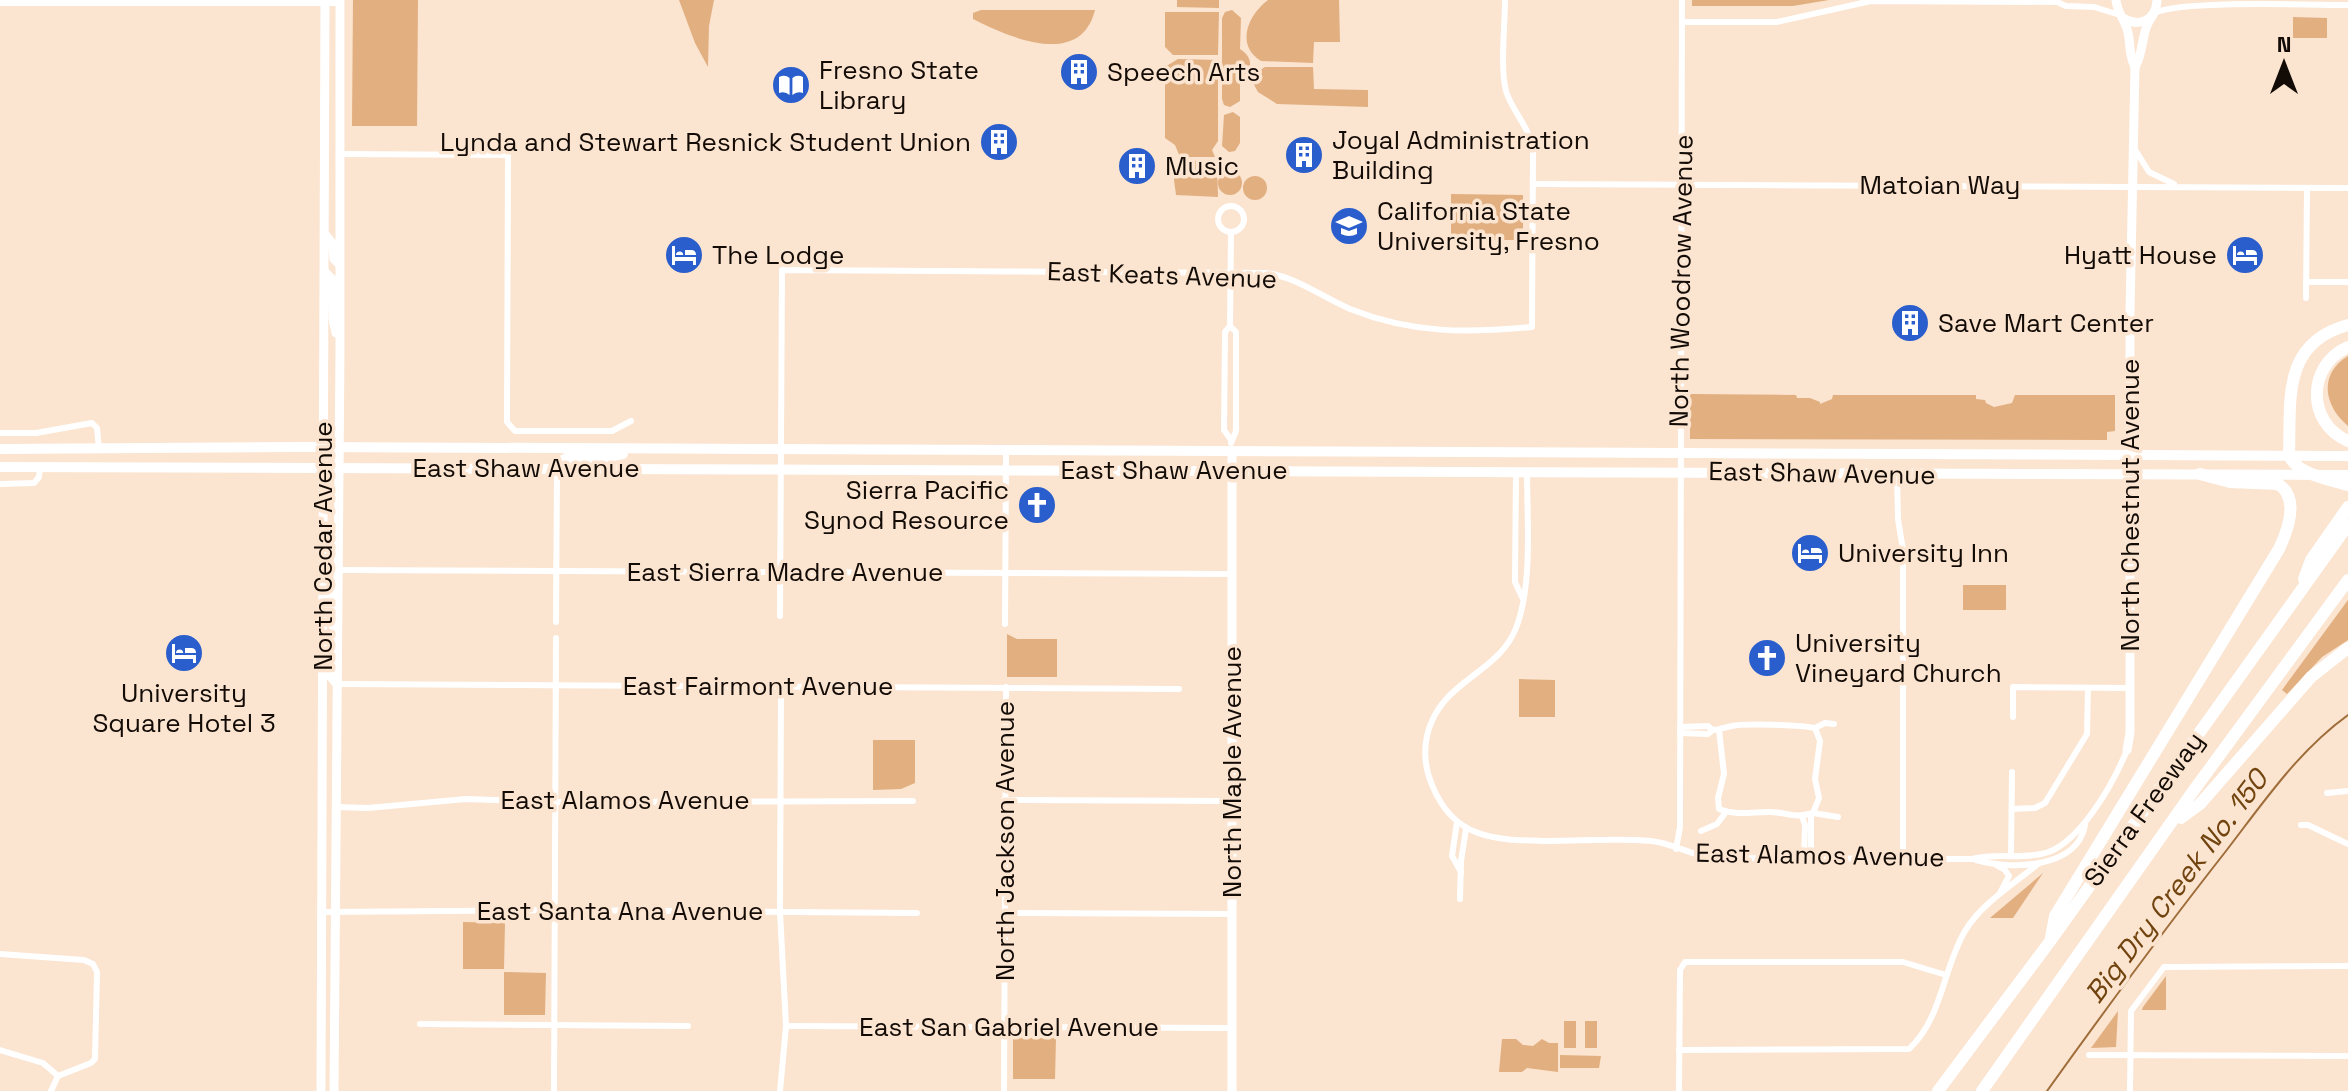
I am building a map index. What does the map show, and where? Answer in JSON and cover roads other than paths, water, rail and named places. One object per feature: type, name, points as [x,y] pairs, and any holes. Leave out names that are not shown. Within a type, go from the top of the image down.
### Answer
[{"type":"highway","points":[[2348,325],[2319,338],[2307,348],[2297,365],[2291,391],[2289,455],[2298,467],[2348,485]]},
{"type":"highway","points":[[2348,347],[2325,365],[2319,377],[2316,397],[2324,421],[2333,432],[2348,441]]},
{"type":"highway","points":[[2051,940],[2055,916],[2279,549],[2286,531],[2290,499],[2285,488],[2278,484],[2230,482],[2200,474]]},
{"type":"highway","points":[[2299,593],[2311,560],[2348,507]]},
{"type":"highway","name":"Sierra Freeway","points":[[1938,1091],[2051,940],[2348,525]]},
{"type":"highway","name":"Sierra Freeway","points":[[1982,1091],[2348,580]]},
{"type":"highway","points":[[2172,824],[2200,804],[2311,677],[2348,648]]},
{"type":"main road","name":"North Chestnut Avenue","points":[[2116,0],[2128,31],[2129,56],[2135,67]]},
{"type":"main road","name":"North Chestnut Avenue","points":[[2127,750],[2135,67],[2141,56],[2143,32],[2157,0]]},
{"type":"main road","name":"North Cedar Avenue","points":[[321,1091],[325,2]]},
{"type":"main road","name":"North Cedar Avenue","points":[[334,1091],[340,2]]},
{"type":"main road","points":[[2120,15],[2136,23],[2153,15]]},
{"type":"main road","points":[[325,234],[332,243],[334,259],[339,264]]},
{"type":"main road","points":[[325,272],[332,279],[333,319],[340,348]]},
{"type":"main road","name":"East Shaw Avenue","points":[[0,449],[2348,456]]},
{"type":"main road","points":[[0,456],[27,449]]},
{"type":"main road","points":[[557,467],[566,458],[603,458],[641,450]]},
{"type":"main road","name":"North Maple Avenue","points":[[1232,453],[1232,1091]]},
{"type":"main road","name":"East Shaw Avenue","points":[[0,467],[2348,475]]},
{"type":"main road","points":[[322,586],[331,593],[338,657]]},
{"type":"main road","points":[[322,645],[330,654],[331,677],[337,684]]},
{"type":"main road","points":[[323,682],[330,688],[332,703],[337,709]]},
{"type":"street","points":[[1505,0],[1505,84],[1510,101],[1532,142],[1533,184]]},
{"type":"street","name":"North Woodrow Avenue","points":[[1676,849],[1680,827],[1682,0]]},
{"type":"street","points":[[2193,0],[2348,5]]},
{"type":"street","points":[[1682,22],[1777,22],[1871,1],[2058,1],[2066,6],[2094,7],[2120,15]]},
{"type":"street","points":[[0,3],[340,2]]},
{"type":"street","points":[[2153,15],[2166,7],[2224,3]]},
{"type":"street","points":[[2134,148],[2149,172],[2181,186]]},
{"type":"street","points":[[339,154],[508,155],[507,422],[515,431],[612,431],[631,421]]},
{"type":"street","name":"Matoian Way","points":[[1533,184],[2348,188]]},
{"type":"street","name":"East Keats Avenue","points":[[781,451],[782,270],[1266,273],[1283,276],[1351,309],[1417,328],[1468,332],[1532,327],[1533,184]]},
{"type":"street","points":[[2306,298],[2307,188]]},
{"type":"street","points":[[1234,206],[1241,211],[1244,223],[1239,230],[1231,232],[1223,229],[1218,217],[1226,207],[1234,206]]},
{"type":"street","points":[[1231,232],[1230,326],[1225,332],[1224,430],[1231,440],[1232,453]]},
{"type":"street","points":[[2306,282],[2348,282]]},
{"type":"street","points":[[1230,326],[1236,332],[1236,431],[1231,440]]},
{"type":"street","points":[[0,433],[36,433],[92,423],[97,428],[99,449]]},
{"type":"street","points":[[780,616],[781,451]]},
{"type":"street","points":[[1005,624],[1006,451]]},
{"type":"street","points":[[0,484],[34,483],[39,477],[40,467]]},
{"type":"street","points":[[556,622],[557,467]]},
{"type":"street","points":[[1522,471],[1515,582],[1522,597]]},
{"type":"street","name":"East Alamos Avenue","points":[[1522,471],[1527,581],[1518,622],[1506,647],[1438,709],[1428,734],[1425,757],[1429,779],[1443,807],[1457,822],[1478,834],[1511,841],[1648,841],[1693,855],[1715,858],[1972,859]]},
{"type":"street","points":[[1897,474],[1898,519],[1903,550],[1903,858]]},
{"type":"street","name":"East Sierra Madre Avenue","points":[[338,570],[1233,574]]},
{"type":"street","points":[[554,1091],[556,638]]},
{"type":"street","name":"East Fairmont Avenue","points":[[337,684],[1179,689]]},
{"type":"street","points":[[780,1091],[786,1026],[780,912],[781,686]]},
{"type":"street","name":"North Jackson Avenue","points":[[1004,1091],[1006,687]]},
{"type":"street","points":[[2013,717],[2013,687],[2130,688]]},
{"type":"street","points":[[2012,809],[2042,806],[2052,791],[2087,734],[2088,688]]},
{"type":"street","points":[[1680,730],[1708,726],[1716,730],[1733,725],[1802,725],[1815,728],[1825,723],[1834,724]]},
{"type":"street","points":[[1808,858],[1812,814],[1819,798],[1815,779],[1820,741],[1815,728]]},
{"type":"street","points":[[1716,730],[1724,774],[1718,798],[1719,809],[1734,815],[1773,812],[1796,818],[1812,814],[1838,817]]},
{"type":"street","points":[[1972,859],[1985,855],[2034,855],[2053,851],[2064,844],[2085,822],[2127,750]]},
{"type":"street","points":[[2011,856],[2012,772]]},
{"type":"street","points":[[2327,793],[2348,791]]},
{"type":"street","name":"East Alamos Avenue","points":[[337,807],[368,808],[466,799],[555,802],[913,801]]},
{"type":"street","points":[[1004,800],[1232,801]]},
{"type":"street","points":[[1701,831],[1717,824],[1726,812]]},
{"type":"street","points":[[1802,816],[1808,858]]},
{"type":"street","points":[[1457,822],[1452,856],[1461,872]]},
{"type":"street","points":[[1986,863],[2039,863],[2057,858],[2071,850],[2083,835],[2085,822]]},
{"type":"street","points":[[2301,825],[2308,825],[2348,844]]},
{"type":"street","points":[[1460,899],[1466,829]]},
{"type":"street","points":[[1972,859],[1999,866],[2008,874],[2007,882],[1998,896]]},
{"type":"street","points":[[1679,1050],[1907,1049],[1931,1018],[1968,926],[1998,896],[2039,863]]},
{"type":"street","name":"East Santa Ana Avenue","points":[[323,912],[917,913]]},
{"type":"street","points":[[1004,913],[1232,914]]},
{"type":"street","points":[[0,954],[84,960],[93,964],[97,972],[97,1053],[91,1063],[58,1076],[51,1091]]},
{"type":"street","points":[[1679,1091],[1682,964],[1689,961],[1903,962],[1946,975]]},
{"type":"street","points":[[2130,1091],[2131,1011],[2161,969],[2169,965],[2348,966]]},
{"type":"street","points":[[420,1024],[688,1026]]},
{"type":"street","name":"East San Gabriel Avenue","points":[[786,1026],[1232,1028]]},
{"type":"street","points":[[0,1050],[43,1063],[58,1076]]},
{"type":"street","points":[[2089,1055],[2348,1056]]},
{"type":"waterway","name":"Big Dry Creek No. 150","points":[[2047,1091],[2157,940],[2268,796],[2297,761],[2348,715]]},
{"type":"place","name":"Speech Arts","points":[[1079,72]]},
{"type":"place","name":"Fresno State Library","points":[[791,85]]},
{"type":"place","name":"Lynda and Stewart Resnick Student Union","points":[[999,142]]},
{"type":"place","name":"Joyal Administration Building","points":[[1304,155]]},
{"type":"place","name":"Music","points":[[1137,166]]},
{"type":"place","name":"California State University, Fresno","points":[[1349,226]]},
{"type":"place","name":"The Lodge","points":[[684,255]]},
{"type":"place","name":"Hyatt House","points":[[2245,255]]},
{"type":"place","name":"Save Mart Center","points":[[1910,323]]},
{"type":"place","name":"Sierra Pacific Synod Resource","points":[[1037,505]]},
{"type":"place","name":"University Inn","points":[[1810,553]]},
{"type":"place","name":"University Square Hotel 3","points":[[184,653]]},
{"type":"place","name":"University Vineyard Church","points":[[1767,658]]}]
